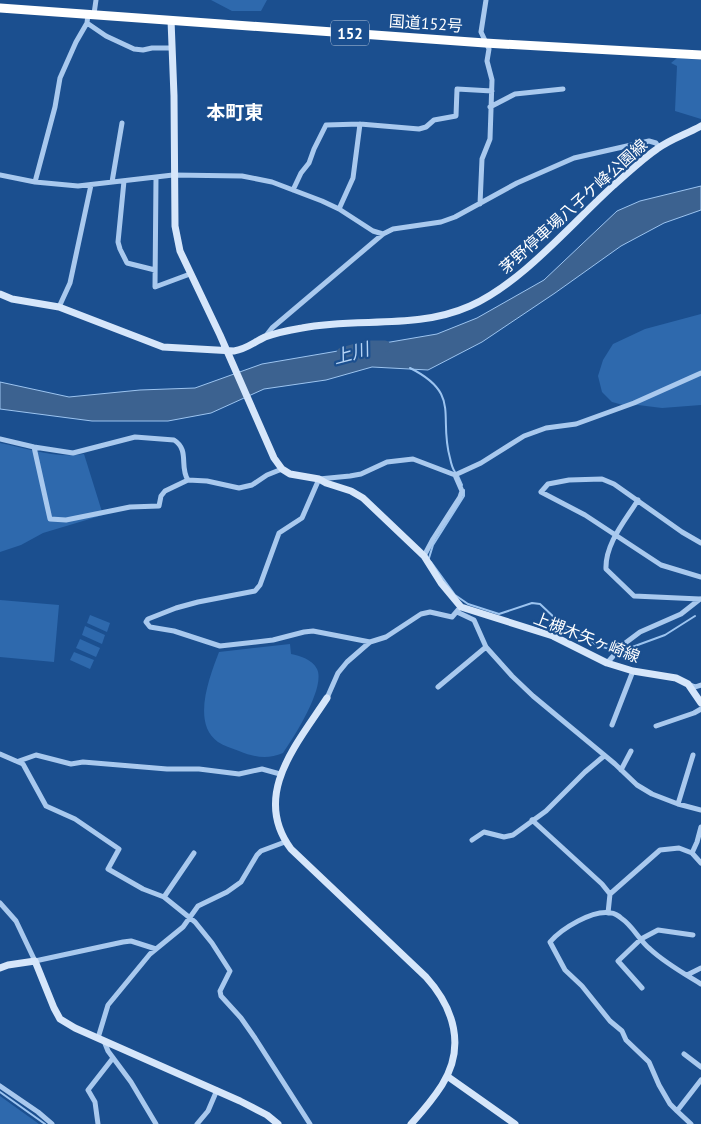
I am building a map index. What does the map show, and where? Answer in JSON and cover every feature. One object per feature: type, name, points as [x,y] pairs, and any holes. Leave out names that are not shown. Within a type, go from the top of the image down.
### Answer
[{"type":"highway","name":"国道152号","points":[[0,8],[89,17],[171,20],[485,43],[701,56]]},
{"type":"main road","points":[[171,20],[173,175],[175,226],[180,251],[274,458],[282,469],[290,474],[319,479],[363,498],[424,556],[459,609]]},
{"type":"main road","name":"茅野停車場八子ケ峰公園線","points":[[0,294],[12,299],[58,307],[163,347],[226,349],[234,351],[242,350],[265,338],[301,328],[362,322],[386,323],[426,320],[470,306],[500,288],[526,268],[614,185],[659,148],[701,126]]},
{"type":"main road","name":"上槻木矢ヶ崎線","points":[[459,609],[553,636],[633,671],[676,678],[688,684]]},
{"type":"main road","points":[[688,684],[701,703]]},
{"type":"main road","points":[[327,698],[289,756],[280,774],[274,800],[278,824],[285,842],[301,860],[426,977],[438,992],[448,1010],[454,1024],[455,1051],[447,1076],[437,1093],[411,1124]]},
{"type":"main road","points":[[0,968],[34,961],[60,1018],[75,1028],[101,1040],[217,1090],[260,1112],[278,1124]]},
{"type":"main road","points":[[447,1076],[515,1124]]},
{"type":"street","points":[[35,182],[55,107],[60,78],[96,0]]},
{"type":"street","points":[[480,204],[482,159],[490,139],[492,91],[492,80],[487,60],[488,49],[481,32],[486,0]]},
{"type":"street","points":[[89,17],[106,36],[134,49],[172,48]]},
{"type":"street","points":[[293,190],[298,178],[309,163],[326,125],[360,124],[419,129],[426,127],[434,120],[456,116],[457,89],[492,91]]},
{"type":"street","points":[[490,107],[515,94],[563,89]]},
{"type":"street","points":[[112,182],[122,123]]},
{"type":"street","points":[[339,209],[353,178],[360,124]]},
{"type":"street","points":[[265,338],[272,328],[383,234],[393,230],[441,222],[455,217],[517,183],[580,156],[649,141],[656,144],[659,148]]},
{"type":"street","points":[[0,175],[35,182],[78,186],[173,175],[242,176],[272,182],[293,190],[339,209],[373,231],[383,234]]},
{"type":"street","points":[[156,178],[155,288],[190,274]]},
{"type":"street","points":[[124,181],[118,242],[120,249],[127,263],[155,270]]},
{"type":"street","points":[[58,307],[70,283],[91,185]]},
{"type":"street","points":[[370,642],[313,631],[273,640],[220,646],[174,631],[150,626],[146,622],[148,619],[176,608],[255,591],[260,585],[279,533],[302,518],[319,479],[361,474],[387,462],[413,459],[457,474],[482,464],[524,436],[546,428],[576,424],[634,403],[701,373]]},
{"type":"street","points":[[0,439],[73,453],[134,437],[174,440],[184,451],[184,475],[188,480]]},
{"type":"street","points":[[34,447],[50,519],[66,520],[130,507],[159,506],[161,496],[165,492],[188,480],[239,488],[252,485],[267,475],[282,469]]},
{"type":"street","points":[[424,556],[460,497],[462,491],[457,474]]},
{"type":"street","points":[[701,543],[682,532],[614,484],[602,479],[568,480],[548,484],[541,492],[585,515],[661,565],[701,578]]},
{"type":"street","points":[[638,500],[616,535],[606,559],[606,570],[634,596],[700,599]]},
{"type":"street","points":[[610,660],[624,644],[640,632],[681,614],[700,599]]},
{"type":"street","points":[[327,698],[338,673],[347,662],[370,642],[386,637],[420,614],[430,612],[452,617],[459,609],[477,623],[486,647],[512,676],[636,785],[652,794],[701,810]]},
{"type":"street","points":[[438,687],[486,647]]},
{"type":"street","points":[[612,725],[633,671]]},
{"type":"street","points":[[688,684],[695,687],[701,685]]},
{"type":"street","points":[[656,726],[701,709]]},
{"type":"street","points":[[621,770],[631,751]]},
{"type":"street","points":[[0,754],[23,764],[46,806],[76,819],[119,849],[108,870],[143,889],[164,897],[190,918],[204,933],[230,970],[220,991],[221,996],[241,1018],[255,1038],[310,1124]]},
{"type":"street","points":[[19,762],[36,755],[71,764],[83,762],[167,769],[199,769],[239,774],[262,768],[280,774]]},
{"type":"street","points":[[678,804],[693,755]]},
{"type":"street","points":[[472,840],[484,832],[504,837],[513,835],[546,811],[604,756]]},
{"type":"street","points":[[532,820],[580,863],[610,894]]},
{"type":"street","points":[[692,853],[701,827]]},
{"type":"street","points":[[156,1124],[131,1082],[101,1040],[108,1004],[156,949],[183,927],[198,906],[227,892],[241,882],[261,851],[285,842]]},
{"type":"street","points":[[608,913],[610,894],[660,850],[679,848],[692,853],[701,863]]},
{"type":"street","points":[[164,897],[194,853]]},
{"type":"street","points":[[0,903],[16,921],[34,961],[132,941],[156,949]]},
{"type":"street","points":[[691,1124],[670,1104],[658,1085],[649,1062],[626,1040],[622,1032],[610,1021],[582,986],[565,970],[550,942],[565,928],[600,913],[611,913],[625,921],[647,947],[664,961],[701,984]]},
{"type":"street","points":[[642,988],[618,961],[642,939],[658,930],[693,935]]},
{"type":"street","points":[[687,975],[701,968]]},
{"type":"street","points":[[684,1054],[701,1067]]},
{"type":"street","points":[[98,1124],[95,1102],[88,1090],[113,1058]]},
{"type":"street","points":[[677,1111],[701,1080]]},
{"type":"street","points":[[0,1086],[52,1124]]},
{"type":"street","points":[[197,1124],[208,1111],[217,1090]]},
{"type":"shaded area","points":[[211,0],[267,0],[261,11],[232,11]]},
{"type":"shaded area","points":[[677,58],[701,60],[701,119],[675,111],[677,66],[671,63]]},
{"type":"shaded area","points":[[701,314],[701,405],[662,408],[623,405],[612,402],[602,392],[598,376],[603,360],[613,344],[645,329]]},
{"type":"shaded area","points":[[0,443],[52,454],[84,454],[103,515],[43,533],[21,545],[0,552]]},
{"type":"shaded area","points":[[0,600],[59,605],[54,662],[0,657]]},
{"type":"shaded area","points":[[90,615],[110,623],[107,632],[87,623]]},
{"type":"shaded area","points":[[85,626],[105,635],[102,644],[82,635]]},
{"type":"shaded area","points":[[80,639],[100,648],[96,657],[76,648]]},
{"type":"shaded area","points":[[290,644],[291,654],[309,660],[317,669],[319,677],[308,712],[283,753],[266,757],[255,756],[218,742],[210,734],[204,712],[211,674],[219,652]]},
{"type":"shaded area","points":[[74,652],[94,660],[90,669],[70,660]]},
{"type":"shaded area","points":[[0,1096],[39,1124],[0,1124]]},
{"type":"water","points":[[701,186],[701,210],[664,223],[621,246],[482,342],[428,370],[372,367],[326,380],[264,389],[211,413],[168,421],[92,421],[0,409],[0,382],[69,397],[140,390],[195,388],[262,364],[437,334],[477,318],[544,280],[617,211],[640,201]]},
{"type":"waterway","name":"上川","points":[[342,353],[366,346],[385,346]]},
{"type":"waterway","points":[[410,368],[436,387],[442,397],[445,407],[447,443],[451,464],[455,472]]},
{"type":"waterway","points":[[458,476],[462,485]]},
{"type":"waterway","points":[[429,558],[433,545],[464,496],[464,490]]},
{"type":"waterway","points":[[431,562],[455,595],[468,604],[499,614],[532,603],[540,604],[575,637],[606,648],[624,650],[665,635],[695,616]]},
{"type":"waterway","points":[[0,1092],[45,1124]]},
{"type":"district","name":"本町東","points":[[235,112]]}]
